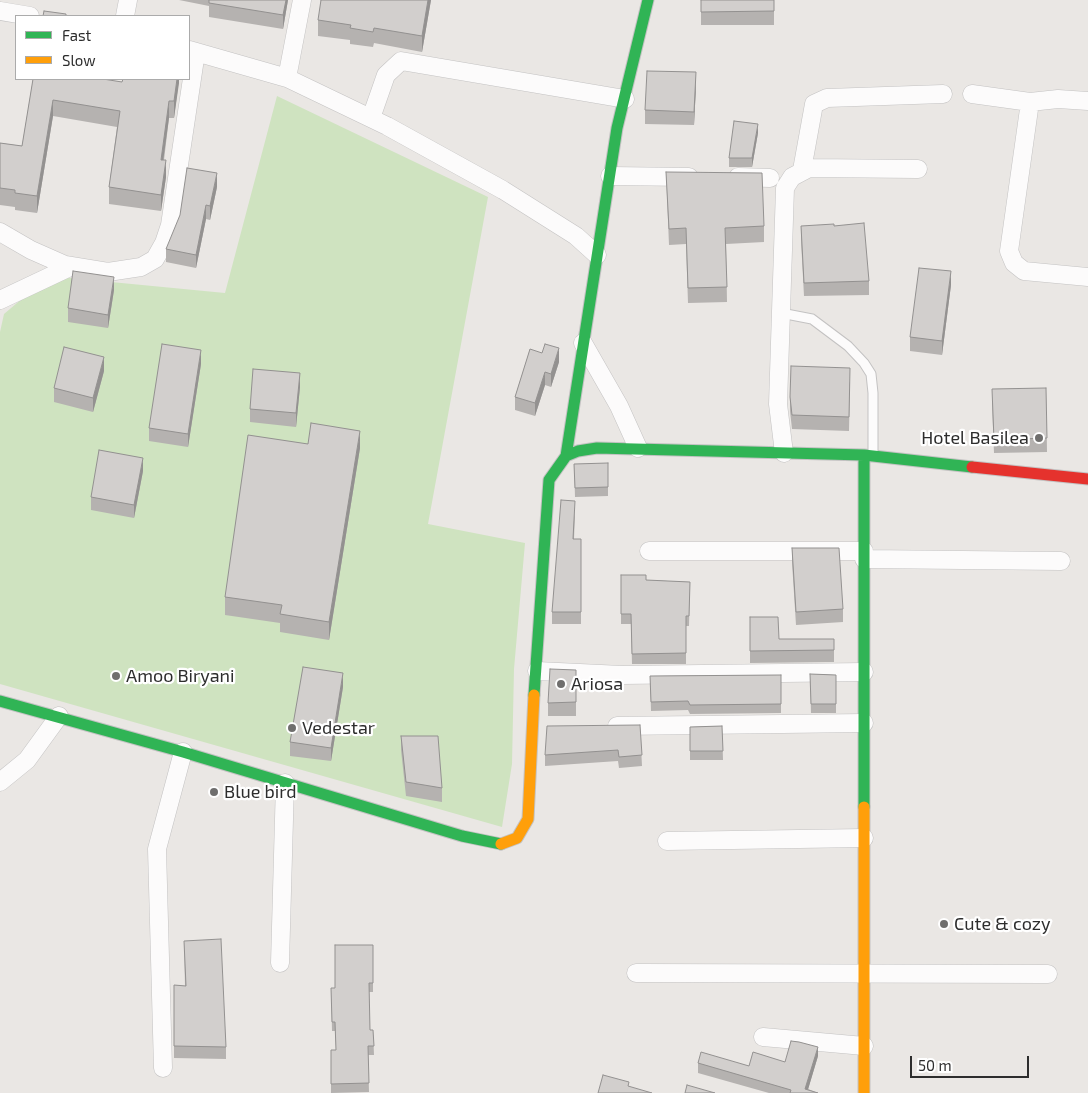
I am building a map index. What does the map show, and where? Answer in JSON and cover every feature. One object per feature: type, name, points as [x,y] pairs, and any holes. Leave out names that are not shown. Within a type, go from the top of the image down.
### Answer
[{"type":"street","points":[[125,15],[128,0]]},
{"type":"street","points":[[287,78],[302,0]]},
{"type":"street","points":[[0,701],[183,752],[462,836],[503,844],[517,838],[528,819],[532,727],[549,480],[566,456],[576,403],[583,343],[610,176],[624,99],[648,0]]},
{"type":"street","points":[[0,11],[24,15]]},
{"type":"street","points":[[190,67],[192,51],[287,78],[371,118],[504,190],[576,236],[597,255]]},
{"type":"street","points":[[371,118],[386,75],[401,61],[624,99]]},
{"type":"street","points":[[0,232],[30,250],[72,266],[108,272],[141,267],[155,259],[164,244],[170,225],[188,80]]},
{"type":"street","points":[[802,170],[814,104],[827,98],[943,94]]},
{"type":"street","points":[[972,94],[1030,102],[1058,99],[1088,102]]},
{"type":"street","points":[[1030,102],[1010,251],[1014,263],[1024,270],[1088,277]]},
{"type":"street","points":[[784,453],[778,404],[786,188],[792,177],[802,170],[809,168],[918,169]]},
{"type":"street","points":[[610,176],[704,177]]},
{"type":"street","points":[[723,177],[770,178]]},
{"type":"street","points":[[0,300],[72,266]]},
{"type":"street","points":[[583,343],[618,406],[638,448]]},
{"type":"street","points":[[566,456],[578,451],[597,448],[868,456],[1088,479]]},
{"type":"street","points":[[864,1093],[864,555],[868,456]]},
{"type":"street","points":[[649,551],[1061,561]]},
{"type":"street","points":[[537,671],[622,675],[864,672]]},
{"type":"street","points":[[0,782],[27,760],[59,716]]},
{"type":"street","points":[[600,726],[864,723]]},
{"type":"street","points":[[532,727],[552,726]]},
{"type":"street","points":[[163,1068],[157,850],[183,752]]},
{"type":"street","points":[[280,963],[285,783]]},
{"type":"street","points":[[667,841],[864,838]]},
{"type":"street","points":[[636,973],[1048,974]]},
{"type":"street","points":[[763,1037],[864,1046]]},
{"type":"lane","points":[[781,313],[812,319],[848,346],[870,374],[873,393],[868,456]]},
{"type":"green space","points":[[277,96],[488,197],[428,524],[525,543],[514,669],[512,764],[502,827],[0,684],[0,332],[4,314],[49,276],[225,293]]},
{"type":"building","points":[[209,0],[286,0],[283,15],[209,3]]},
{"type":"building","points":[[321,0],[428,0],[422,36],[374,28],[373,32],[350,28],[351,25],[318,20]]},
{"type":"building","points":[[701,0],[774,0],[774,11],[701,12]]},
{"type":"building","points":[[44,11],[66,14],[66,15],[43,15]]},
{"type":"building","points":[[647,71],[696,72],[694,112],[645,110]]},
{"type":"building","points":[[33,80],[109,80],[122,82],[123,80],[177,80],[174,101],[169,101],[161,160],[166,160],[161,195],[109,187],[120,111],[53,100],[37,196],[15,193],[15,190],[0,188],[0,143],[22,146]]},
{"type":"building","points":[[734,121],[758,124],[752,158],[729,158]]},
{"type":"building","points":[[187,168],[217,173],[210,206],[206,205],[196,255],[166,249],[180,215]]},
{"type":"building","points":[[666,172],[762,173],[764,226],[725,228],[727,287],[688,288],[686,228],[669,229]]},
{"type":"building","points":[[864,223],[869,281],[804,283],[801,226],[834,224],[834,226]]},
{"type":"building","points":[[919,268],[951,271],[942,341],[910,337]]},
{"type":"building","points":[[73,271],[114,277],[108,315],[68,308]]},
{"type":"building","points":[[162,344],[201,350],[188,434],[149,428]]},
{"type":"building","points":[[545,344],[559,348],[551,374],[545,372],[535,403],[515,397],[530,349],[542,353]]},
{"type":"building","points":[[64,347],[104,357],[93,398],[54,388]]},
{"type":"building","points":[[791,366],[850,368],[849,417],[792,415],[790,397]]},
{"type":"building","points":[[253,369],[300,373],[296,413],[250,409]]},
{"type":"building","points":[[1046,388],[1047,438],[994,440],[992,389]]},
{"type":"building","points":[[311,423],[360,431],[329,622],[280,614],[282,605],[225,597],[248,435],[308,444]]},
{"type":"building","points":[[99,450],[143,458],[134,505],[91,497]]},
{"type":"building","points":[[608,463],[608,487],[575,488],[574,464]]},
{"type":"building","points":[[561,500],[575,501],[573,539],[581,539],[581,612],[552,612]]},
{"type":"building","points":[[792,548],[839,548],[843,609],[796,612]]},
{"type":"building","points":[[621,575],[646,575],[646,580],[690,582],[689,616],[686,616],[686,653],[632,654],[631,614],[621,614]]},
{"type":"building","points":[[750,617],[778,617],[779,639],[834,639],[834,650],[750,651]]},
{"type":"building","points":[[303,667],[343,673],[331,748],[290,742]]},
{"type":"building","points":[[550,669],[576,670],[576,702],[548,703]]},
{"type":"building","points":[[810,674],[836,675],[836,704],[811,704]]},
{"type":"building","points":[[781,675],[781,704],[690,705],[688,701],[651,702],[650,676]]},
{"type":"building","points":[[640,725],[642,755],[619,757],[618,750],[545,755],[547,726]]},
{"type":"building","points":[[722,726],[723,751],[690,751],[690,727]]},
{"type":"building","points":[[401,736],[438,736],[442,788],[406,782]]},
{"type":"building","points":[[221,939],[226,1047],[174,1046],[174,985],[186,986],[184,941]]},
{"type":"building","points":[[335,945],[373,945],[373,983],[369,983],[370,1030],[373,1030],[374,1046],[368,1046],[369,1083],[331,1084],[331,1050],[336,1050],[335,1022],[332,1022],[331,988],[335,988]]},
{"type":"building","points":[[791,1041],[818,1047],[805,1089],[818,1093],[790,1093],[791,1090],[698,1063],[701,1052],[749,1066],[753,1052],[785,1062]]},
{"type":"building","points":[[603,1075],[629,1082],[628,1086],[652,1093],[598,1093]]},
{"type":"building","points":[[687,1085],[715,1093],[685,1093]]},
{"type":"traffic: fast","points":[[566,456],[617,128],[648,0]]},
{"type":"traffic: fast","points":[[534,695],[549,480],[566,456],[578,451],[597,448],[864,455],[972,467]]},
{"type":"traffic: fast","points":[[864,455],[864,807]]},
{"type":"traffic: fast","points":[[0,701],[183,752],[462,836],[501,844]]},
{"type":"traffic: slow","points":[[501,844],[517,838],[528,819],[534,695]]},
{"type":"traffic: slow","points":[[864,807],[864,1093]]},
{"type":"traffic: jam","points":[[972,467],[1088,479]]},
{"type":"place","name":"Hotel Basilea","points":[[1039,438]]},
{"type":"place","name":"Amoo Biryani","points":[[116,676]]},
{"type":"place","name":"Ariosa","points":[[561,684]]},
{"type":"place","name":"Vedestar","points":[[292,728]]},
{"type":"place","name":"Blue bird","points":[[214,792]]},
{"type":"place","name":"Cute & cozy","points":[[944,924]]}]
